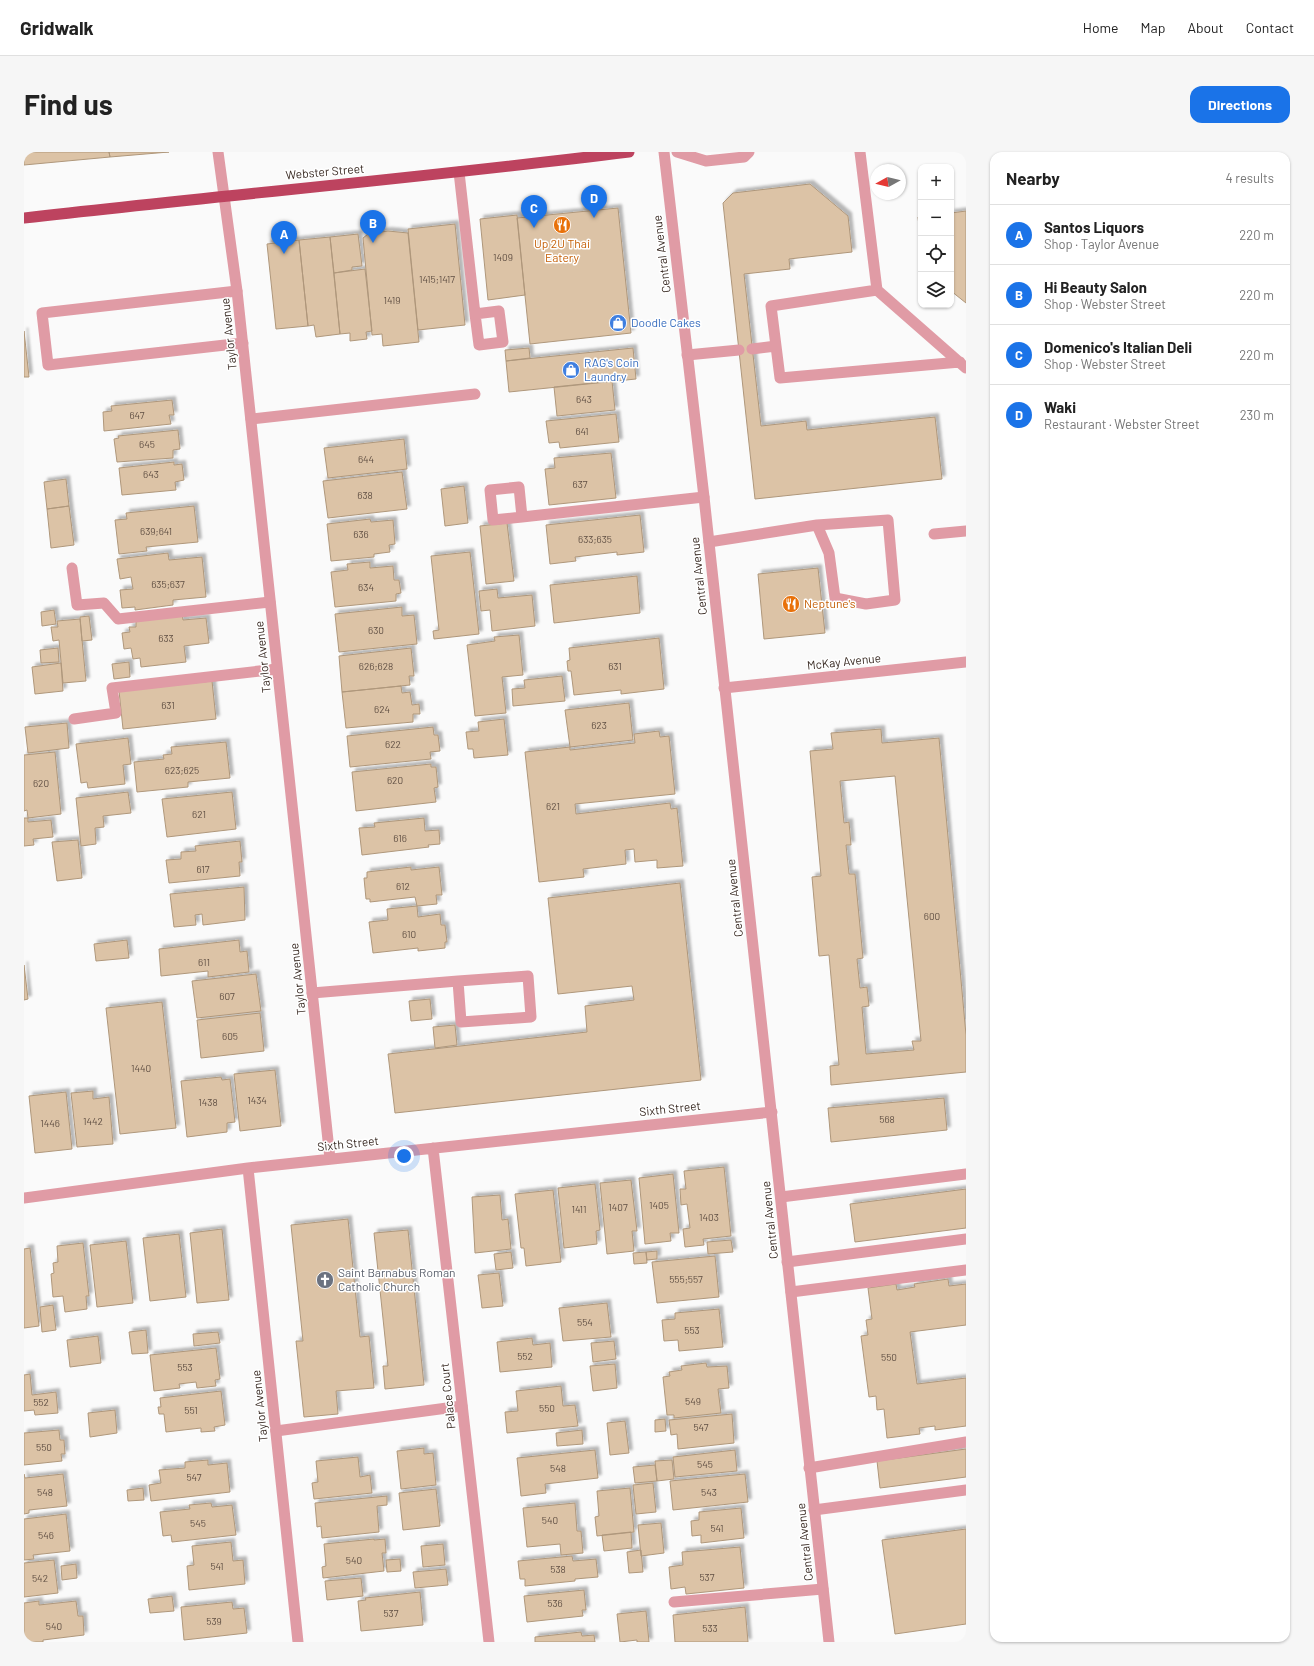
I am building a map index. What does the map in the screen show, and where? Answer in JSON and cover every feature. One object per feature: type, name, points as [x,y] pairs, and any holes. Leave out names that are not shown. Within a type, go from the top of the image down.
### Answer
[{"type":"main road","name":"Webster Street","points":[[24,218],[459,172],[629,152]]},
{"type":"street","name":"Taylor Avenue","points":[[218,152],[243,343],[330,1159]]},
{"type":"street","name":"Central Avenue","points":[[664,152],[709,542],[829,1642]]},
{"type":"street","points":[[677,152],[706,161],[744,157],[749,152]]},
{"type":"street","points":[[860,152],[877,290],[963,365]]},
{"type":"street","points":[[459,172],[475,314]]},
{"type":"street","points":[[877,290],[771,306],[780,378],[963,365]]},
{"type":"street","points":[[237,291],[42,313],[48,365],[243,343]]},
{"type":"street","points":[[752,349],[776,346]]},
{"type":"street","points":[[687,356],[739,350]]},
{"type":"street","points":[[251,419],[475,394]]},
{"type":"street","points":[[522,517],[704,497]]},
{"type":"street","points":[[709,542],[817,525],[888,520],[896,600],[866,604],[835,598],[829,553],[817,525]]},
{"type":"street","points":[[934,534],[966,531]]},
{"type":"street","points":[[72,568],[77,605],[104,603],[118,619],[270,602]]},
{"type":"street","name":"McKay Avenue","points":[[724,688],[966,662]]},
{"type":"street","points":[[74,719],[116,714],[112,688],[278,668]]},
{"type":"street","points":[[312,993],[458,981],[528,976],[531,1017],[461,1022],[458,981]]},
{"type":"street","name":"Sixth Street","points":[[24,1198],[248,1168],[772,1112]]},
{"type":"street","name":"Palace Court","points":[[434,1148],[462,1406],[490,1642]]},
{"type":"street","name":"Taylor Avenue","points":[[248,1168],[298,1642]]},
{"type":"street","points":[[781,1197],[966,1174]]},
{"type":"street","points":[[788,1262],[966,1239]]},
{"type":"street","points":[[791,1292],[966,1270]]},
{"type":"street","points":[[276,1431],[462,1406]]},
{"type":"street","points":[[809,1468],[966,1442]]},
{"type":"street","points":[[814,1510],[966,1490]]},
{"type":"street","points":[[674,1602],[823,1589]]},
{"type":"building","points":[[24,152],[109,152],[110,157],[24,165]]},
{"type":"building","points":[[109,152],[169,152],[110,157]]},
{"type":"building","points":[[810,184],[848,216],[852,252],[789,259],[790,269],[744,274],[761,426],[806,421],[807,430],[935,417],[942,479],[755,499],[723,203],[733,193]]},
{"type":"building","points":[[618,208],[631,333],[530,344],[517,218]]},
{"type":"building","points":[[966,211],[966,303],[954,293],[954,213]]},
{"type":"building","points":[[517,215],[525,295],[488,300],[480,219]]},
{"type":"building","points":[[455,224],[465,325],[418,330],[408,229]]},
{"type":"building","points":[[388,231],[408,233],[419,342],[383,346],[382,334],[372,335],[363,238],[368,234]]},
{"type":"building","points":[[358,234],[362,266],[352,267],[352,270],[334,273],[330,237]]},
{"type":"building","points":[[330,237],[340,334],[316,337],[314,325],[308,326],[299,240]]},
{"type":"building","points":[[299,240],[308,326],[276,329],[267,244]]},
{"type":"building","points":[[365,269],[372,331],[366,332],[367,339],[350,341],[350,333],[340,334],[334,273]]},
{"type":"building","points":[[24,331],[29,377],[24,377]]},
{"type":"building","points":[[529,348],[530,358],[506,361],[505,350]]},
{"type":"building","name":"RAG's Coin Laundry","points":[[633,348],[636,379],[509,392],[506,361]]},
{"type":"building","points":[[612,381],[615,410],[557,416],[554,387]]},
{"type":"building","points":[[172,400],[174,415],[169,415],[171,424],[104,431],[103,412],[112,411],[111,406]]},
{"type":"building","points":[[616,414],[619,442],[560,448],[559,442],[549,443],[546,421]]},
{"type":"building","points":[[178,430],[180,449],[173,450],[173,458],[117,462],[114,439],[119,438],[118,436]]},
{"type":"building","points":[[404,439],[407,469],[328,478],[324,448]]},
{"type":"building","points":[[611,453],[616,498],[549,505],[545,469],[555,468],[554,458]]},
{"type":"building","points":[[174,462],[174,465],[182,464],[184,480],[175,482],[176,490],[122,495],[119,468]]},
{"type":"building","points":[[402,472],[407,509],[328,518],[323,481]]},
{"type":"building","points":[[66,479],[69,506],[47,509],[44,482]]},
{"type":"building","points":[[464,486],[468,523],[445,526],[441,489]]},
{"type":"building","points":[[69,506],[74,545],[51,548],[47,509]]},
{"type":"building","points":[[194,506],[198,542],[146,547],[147,551],[119,554],[115,520],[127,519],[126,513]]},
{"type":"building","points":[[640,515],[644,552],[617,555],[617,552],[575,557],[576,561],[550,564],[546,525]]},
{"type":"building","points":[[370,519],[371,522],[393,520],[395,544],[389,545],[390,552],[374,554],[374,557],[331,561],[327,524]]},
{"type":"building","points":[[507,523],[514,581],[486,584],[480,526]]},
{"type":"building","points":[[470,552],[479,634],[434,639],[433,631],[439,630],[431,556]]},
{"type":"building","points":[[168,553],[169,560],[202,557],[206,597],[173,600],[173,605],[135,610],[135,607],[122,608],[120,590],[133,589],[131,577],[120,579],[117,559]]},
{"type":"building","points":[[370,562],[370,568],[393,566],[394,580],[399,580],[401,593],[396,594],[396,601],[335,607],[331,572],[348,570],[347,564]]},
{"type":"building","name":"Neptune's","points":[[818,568],[825,633],[764,639],[758,574]]},
{"type":"building","points":[[637,576],[640,613],[554,623],[550,585]]},
{"type":"building","points":[[497,589],[498,598],[532,595],[535,626],[492,631],[490,610],[481,611],[479,591]]},
{"type":"building","points":[[402,607],[402,616],[414,615],[417,644],[339,652],[335,614]]},
{"type":"building","points":[[54,610],[56,624],[42,626],[41,612]]},
{"type":"building","points":[[182,613],[183,620],[206,618],[209,643],[184,646],[186,662],[141,667],[140,658],[133,659],[131,648],[124,649],[122,633],[130,632],[129,627],[136,627],[136,618]]},
{"type":"building","points":[[89,616],[92,640],[82,641],[80,617]]},
{"type":"building","points":[[80,619],[86,681],[63,683],[59,640],[53,641],[51,627],[58,627],[57,621]]},
{"type":"building","points":[[519,635],[523,675],[502,677],[506,713],[475,716],[467,645],[495,641],[494,637]]},
{"type":"building","points":[[659,638],[664,689],[621,694],[621,690],[574,695],[571,671],[568,671],[567,661],[570,660],[569,648]]},
{"type":"building","points":[[58,648],[59,662],[41,663],[40,650]]},
{"type":"building","points":[[411,648],[414,676],[409,676],[410,685],[342,692],[339,656]]},
{"type":"building","points":[[129,662],[130,677],[114,679],[112,664]]},
{"type":"building","points":[[61,663],[63,691],[35,694],[32,667]]},
{"type":"building","points":[[562,676],[565,701],[513,706],[512,689],[525,688],[524,680]]},
{"type":"building","points":[[212,681],[216,719],[123,729],[119,691]]},
{"type":"building","points":[[401,686],[402,693],[410,692],[412,705],[419,704],[420,714],[413,714],[413,722],[346,728],[342,692]]},
{"type":"building","points":[[629,703],[633,740],[570,747],[565,710]]},
{"type":"building","points":[[504,719],[508,755],[474,758],[473,749],[468,749],[466,732],[479,731],[478,722]]},
{"type":"building","points":[[67,723],[69,748],[28,753],[25,727]]},
{"type":"building","points":[[433,727],[434,735],[438,735],[440,751],[430,752],[431,759],[350,767],[347,736]]},
{"type":"building","points":[[881,729],[882,743],[939,738],[966,1035],[966,1072],[831,1085],[830,1066],[839,1065],[829,955],[819,956],[812,877],[821,876],[810,751],[833,749],[831,733]],"holes":[[[895,776],[921,1041],[912,1041],[914,1050],[866,1054],[862,1007],[869,1006],[867,987],[860,988],[857,959],[863,958],[855,874],[849,874],[846,845],[851,845],[849,822],[844,823],[840,781]]]},
{"type":"building","points":[[659,731],[660,737],[669,736],[675,794],[575,804],[576,814],[670,803],[671,809],[677,808],[683,866],[657,868],[657,860],[635,862],[634,849],[625,850],[626,864],[583,869],[584,877],[539,882],[525,752],[570,747],[570,750],[635,743],[634,734]]},
{"type":"building","points":[[128,738],[131,764],[123,765],[125,784],[88,788],[87,782],[81,783],[76,744]]},
{"type":"building","points":[[226,742],[230,778],[188,782],[188,787],[137,792],[134,762],[164,759],[163,755],[172,754],[171,747]]},
{"type":"building","points":[[55,752],[61,814],[28,818],[27,810],[24,811],[24,755]]},
{"type":"building","points":[[431,764],[431,767],[436,767],[438,787],[434,788],[436,802],[356,811],[352,772]]},
{"type":"building","points":[[128,792],[131,813],[103,816],[104,827],[95,828],[96,844],[81,846],[76,798]]},
{"type":"building","points":[[232,792],[236,829],[167,837],[162,799]]},
{"type":"building","points":[[24,818],[28,818],[28,822],[51,820],[53,837],[33,839],[34,845],[24,846]]},
{"type":"building","points":[[424,818],[425,831],[439,830],[440,844],[428,845],[429,847],[362,855],[359,828],[375,827],[374,823]]},
{"type":"building","points":[[78,840],[82,878],[57,881],[52,842]]},
{"type":"building","points":[[240,841],[242,862],[239,862],[240,876],[169,883],[166,860],[181,859],[181,852],[196,851],[195,846]]},
{"type":"building","points":[[411,867],[411,870],[439,867],[442,895],[436,895],[437,904],[417,906],[415,897],[370,902],[370,899],[366,899],[364,878],[367,878],[367,872]]},
{"type":"building","points":[[680,883],[701,1080],[395,1113],[388,1054],[587,1032],[585,1006],[634,1000],[632,986],[558,994],[548,898]]},
{"type":"building","points":[[244,887],[245,920],[203,925],[202,914],[195,915],[196,925],[174,927],[170,894]]},
{"type":"building","points":[[417,906],[418,917],[440,914],[441,925],[445,925],[447,942],[445,942],[445,948],[418,951],[418,948],[373,953],[369,922],[388,920],[387,909]]},
{"type":"building","points":[[127,940],[129,958],[96,961],[94,944]]},
{"type":"building","points":[[239,940],[240,952],[247,951],[249,972],[208,977],[208,971],[161,976],[159,949]]},
{"type":"building","points":[[24,965],[28,999],[24,1000]]},
{"type":"building","points":[[256,974],[261,1011],[197,1018],[192,981]]},
{"type":"building","points":[[430,999],[432,1019],[411,1021],[409,1001]]},
{"type":"building","points":[[162,1002],[176,1128],[120,1134],[106,1008]]},
{"type":"building","points":[[260,1013],[264,1051],[201,1058],[197,1020]]},
{"type":"building","points":[[455,1025],[457,1045],[435,1048],[433,1027]]},
{"type":"building","points":[[275,1070],[281,1126],[240,1131],[234,1074]]},
{"type":"building","points":[[221,1077],[222,1080],[230,1079],[235,1122],[227,1123],[227,1132],[187,1137],[181,1081]]},
{"type":"building","points":[[93,1091],[93,1099],[109,1097],[113,1144],[77,1147],[71,1093]]},
{"type":"building","points":[[66,1092],[72,1149],[35,1153],[29,1096]]},
{"type":"building","points":[[944,1098],[947,1130],[831,1142],[828,1108]]},
{"type":"building","points":[[724,1167],[731,1236],[703,1239],[704,1245],[685,1247],[683,1229],[690,1228],[687,1204],[681,1205],[680,1189],[686,1189],[684,1171]]},
{"type":"building","points":[[673,1174],[679,1233],[670,1233],[671,1241],[645,1244],[639,1178]]},
{"type":"building","points":[[631,1180],[637,1231],[632,1231],[634,1251],[607,1254],[600,1183]]},
{"type":"building","points":[[595,1184],[600,1230],[596,1231],[597,1244],[564,1248],[558,1188]]},
{"type":"building","points":[[966,1189],[966,1228],[855,1242],[850,1204]]},
{"type":"building","points":[[553,1190],[561,1262],[526,1266],[524,1248],[521,1248],[515,1194]]},
{"type":"building","points":[[500,1195],[502,1220],[508,1219],[511,1249],[475,1253],[472,1197]]},
{"type":"building","name":"Saint Barnabus Roman Catholic Church","points":[[348,1219],[360,1337],[369,1336],[374,1388],[336,1391],[338,1414],[304,1417],[296,1341],[303,1341],[291,1225]]},
{"type":"building","points":[[222,1229],[229,1300],[197,1303],[190,1233]]},
{"type":"building","points":[[408,1230],[424,1385],[385,1389],[383,1366],[388,1366],[374,1233]]},
{"type":"building","points":[[179,1234],[186,1297],[150,1301],[143,1238]]},
{"type":"building","points":[[731,1240],[733,1252],[708,1254],[707,1242]]},
{"type":"building","points":[[126,1241],[133,1303],[97,1307],[90,1245]]},
{"type":"building","points":[[83,1243],[89,1296],[86,1296],[87,1309],[65,1312],[63,1296],[53,1297],[51,1274],[54,1273],[53,1263],[58,1262],[57,1246]]},
{"type":"building","points":[[30,1248],[39,1326],[24,1328],[24,1249]]},
{"type":"building","points":[[657,1251],[657,1259],[647,1260],[646,1252]]},
{"type":"building","points":[[511,1252],[513,1268],[496,1270],[494,1254]]},
{"type":"building","points":[[646,1252],[647,1263],[634,1264],[633,1253]]},
{"type":"building","points":[[715,1256],[719,1297],[657,1303],[652,1262]]},
{"type":"building","points":[[499,1273],[503,1306],[482,1308],[478,1275]]},
{"type":"building","points":[[948,1279],[949,1286],[966,1284],[966,1325],[910,1332],[917,1384],[966,1378],[966,1426],[935,1430],[935,1426],[919,1428],[920,1434],[887,1438],[884,1409],[877,1410],[876,1396],[869,1397],[861,1336],[868,1335],[866,1320],[872,1319],[868,1288],[896,1284],[897,1290],[915,1287],[914,1284]]},
{"type":"building","points":[[607,1303],[611,1337],[563,1341],[559,1308]]},
{"type":"building","points":[[53,1305],[56,1330],[42,1332],[40,1307]]},
{"type":"building","points":[[719,1309],[723,1347],[679,1351],[678,1340],[664,1341],[662,1320],[675,1319],[675,1313]]},
{"type":"building","points":[[146,1330],[148,1353],[132,1354],[129,1332]]},
{"type":"building","points":[[218,1332],[220,1343],[194,1346],[193,1334]]},
{"type":"building","points":[[98,1336],[101,1363],[70,1367],[67,1340]]},
{"type":"building","points":[[532,1338],[533,1345],[550,1343],[552,1367],[500,1372],[497,1342]]},
{"type":"building","points":[[614,1341],[616,1359],[593,1362],[591,1343]]},
{"type":"building","points":[[216,1348],[220,1379],[215,1380],[216,1386],[197,1388],[196,1382],[179,1384],[180,1388],[154,1391],[150,1355]]},
{"type":"building","points":[[706,1363],[707,1367],[727,1366],[729,1388],[718,1389],[721,1413],[674,1418],[674,1415],[667,1415],[663,1377],[670,1376],[669,1372],[682,1370],[681,1366]]},
{"type":"building","points":[[615,1364],[617,1388],[593,1391],[590,1366]]},
{"type":"building","points":[[30,1374],[32,1395],[56,1392],[58,1413],[35,1415],[34,1410],[24,1411],[24,1375]]},
{"type":"building","points":[[561,1386],[563,1406],[575,1405],[578,1426],[507,1433],[505,1412],[518,1411],[516,1391]]},
{"type":"building","points":[[221,1391],[225,1425],[214,1427],[215,1431],[201,1432],[201,1428],[166,1432],[164,1414],[159,1414],[158,1407],[161,1407],[160,1398]]},
{"type":"building","points":[[115,1410],[117,1433],[90,1437],[88,1413]]},
{"type":"building","points":[[732,1414],[734,1443],[678,1449],[677,1434],[671,1435],[669,1420]]},
{"type":"building","points":[[665,1419],[666,1431],[655,1432],[655,1420]]},
{"type":"building","points":[[625,1421],[629,1453],[610,1455],[607,1423]]},
{"type":"building","points":[[59,1430],[60,1440],[64,1440],[65,1454],[61,1454],[62,1461],[24,1465],[24,1433]]},
{"type":"building","points":[[582,1430],[583,1444],[557,1446],[556,1433]]},
{"type":"building","points":[[424,1448],[424,1454],[433,1453],[436,1485],[401,1489],[397,1451]]},
{"type":"building","points":[[966,1449],[966,1477],[880,1488],[877,1461]]},
{"type":"building","points":[[595,1450],[598,1478],[545,1484],[546,1493],[521,1496],[517,1458]]},
{"type":"building","points":[[735,1450],[737,1471],[675,1477],[673,1457]]},
{"type":"building","points":[[358,1457],[360,1477],[370,1475],[372,1493],[314,1499],[312,1483],[318,1482],[316,1461]]},
{"type":"building","points":[[208,1460],[208,1465],[227,1463],[230,1492],[151,1501],[149,1485],[161,1483],[159,1470],[185,1468],[185,1462]]},
{"type":"building","points":[[672,1460],[674,1479],[657,1481],[655,1461]]},
{"type":"building","points":[[655,1465],[657,1481],[635,1483],[633,1467]]},
{"type":"building","points":[[24,1474],[25,1478],[63,1474],[67,1506],[29,1510],[29,1513],[24,1514]]},
{"type":"building","points":[[745,1474],[748,1502],[673,1510],[670,1481]]},
{"type":"building","points":[[653,1483],[656,1512],[636,1514],[633,1485]]},
{"type":"building","points":[[143,1488],[144,1500],[128,1501],[127,1490]]},
{"type":"building","points":[[630,1488],[634,1532],[597,1536],[595,1517],[599,1516],[597,1491]]},
{"type":"building","points":[[436,1489],[440,1526],[403,1530],[399,1493]]},
{"type":"building","points":[[387,1496],[387,1505],[377,1506],[379,1532],[322,1538],[321,1526],[317,1527],[315,1503]]},
{"type":"building","points":[[211,1503],[212,1507],[232,1505],[236,1535],[172,1542],[171,1535],[163,1536],[160,1512],[190,1509],[189,1505]]},
{"type":"building","points":[[575,1503],[577,1531],[581,1531],[583,1553],[561,1555],[560,1544],[527,1547],[523,1508]]},
{"type":"building","points":[[741,1508],[744,1538],[701,1543],[701,1535],[692,1536],[691,1521],[699,1520],[699,1512]]},
{"type":"building","points":[[66,1514],[70,1551],[33,1555],[34,1559],[24,1560],[24,1519]]},
{"type":"building","points":[[661,1523],[664,1553],[641,1556],[638,1525]]},
{"type":"building","points":[[966,1529],[966,1624],[895,1634],[882,1540]]},
{"type":"building","points":[[631,1532],[632,1548],[604,1551],[602,1535]]},
{"type":"building","points":[[385,1539],[386,1553],[382,1553],[384,1571],[323,1578],[322,1567],[326,1566],[324,1544]]},
{"type":"building","points":[[231,1542],[233,1561],[243,1560],[245,1584],[189,1590],[187,1566],[194,1565],[192,1546]]},
{"type":"building","points":[[443,1544],[445,1565],[423,1567],[421,1546]]},
{"type":"building","points":[[740,1547],[744,1588],[686,1594],[685,1587],[671,1589],[669,1567],[683,1565],[682,1552]]},
{"type":"building","points":[[641,1550],[643,1572],[629,1573],[627,1552]]},
{"type":"building","points":[[572,1556],[573,1561],[596,1559],[598,1577],[525,1586],[525,1579],[520,1579],[518,1561]]},
{"type":"building","points":[[400,1559],[401,1571],[387,1572],[386,1560]]},
{"type":"building","points":[[54,1560],[58,1593],[24,1597],[24,1563]]},
{"type":"building","points":[[76,1564],[77,1578],[62,1580],[61,1566]]},
{"type":"building","points":[[446,1569],[448,1585],[415,1588],[413,1572]]},
{"type":"building","points":[[361,1578],[363,1596],[327,1600],[325,1581]]},
{"type":"building","points":[[584,1590],[586,1610],[582,1610],[583,1616],[527,1622],[524,1596]]},
{"type":"building","points":[[420,1592],[423,1625],[361,1631],[358,1601],[366,1600],[365,1598]]},
{"type":"building","points":[[172,1596],[174,1611],[150,1613],[148,1599]]},
{"type":"building","points":[[39,1601],[39,1605],[76,1601],[78,1616],[83,1616],[84,1635],[43,1640],[43,1642],[24,1642],[24,1603]]},
{"type":"building","points":[[232,1602],[233,1609],[244,1608],[247,1633],[184,1640],[181,1607]]},
{"type":"building","points":[[745,1607],[748,1642],[675,1642],[673,1615]]},
{"type":"building","points":[[646,1611],[649,1642],[637,1642],[637,1640],[620,1642],[617,1614]]},
{"type":"building","points":[[581,1632],[582,1636],[594,1635],[595,1642],[535,1642],[535,1637]]},
{"type":"place","name":"Waki","points":[[594,218]]},
{"type":"place","name":"Up 2U Thai Eatery","points":[[562,225]]},
{"type":"place","name":"Domenico's Italian Deli","points":[[534,228]]},
{"type":"place","name":"Hi Beauty Salon","points":[[373,243]]},
{"type":"place","name":"Santos Liquors","points":[[284,254]]},
{"type":"place","name":"Doodle Cakes","points":[[618,323]]},
{"type":"place","name":"RAG's Coin Laundry","points":[[571,370]]},
{"type":"place","name":"Neptune's","points":[[791,604]]},
{"type":"place","name":"Saint Barnabus Roman Catholic Church","points":[[325,1280]]}]
